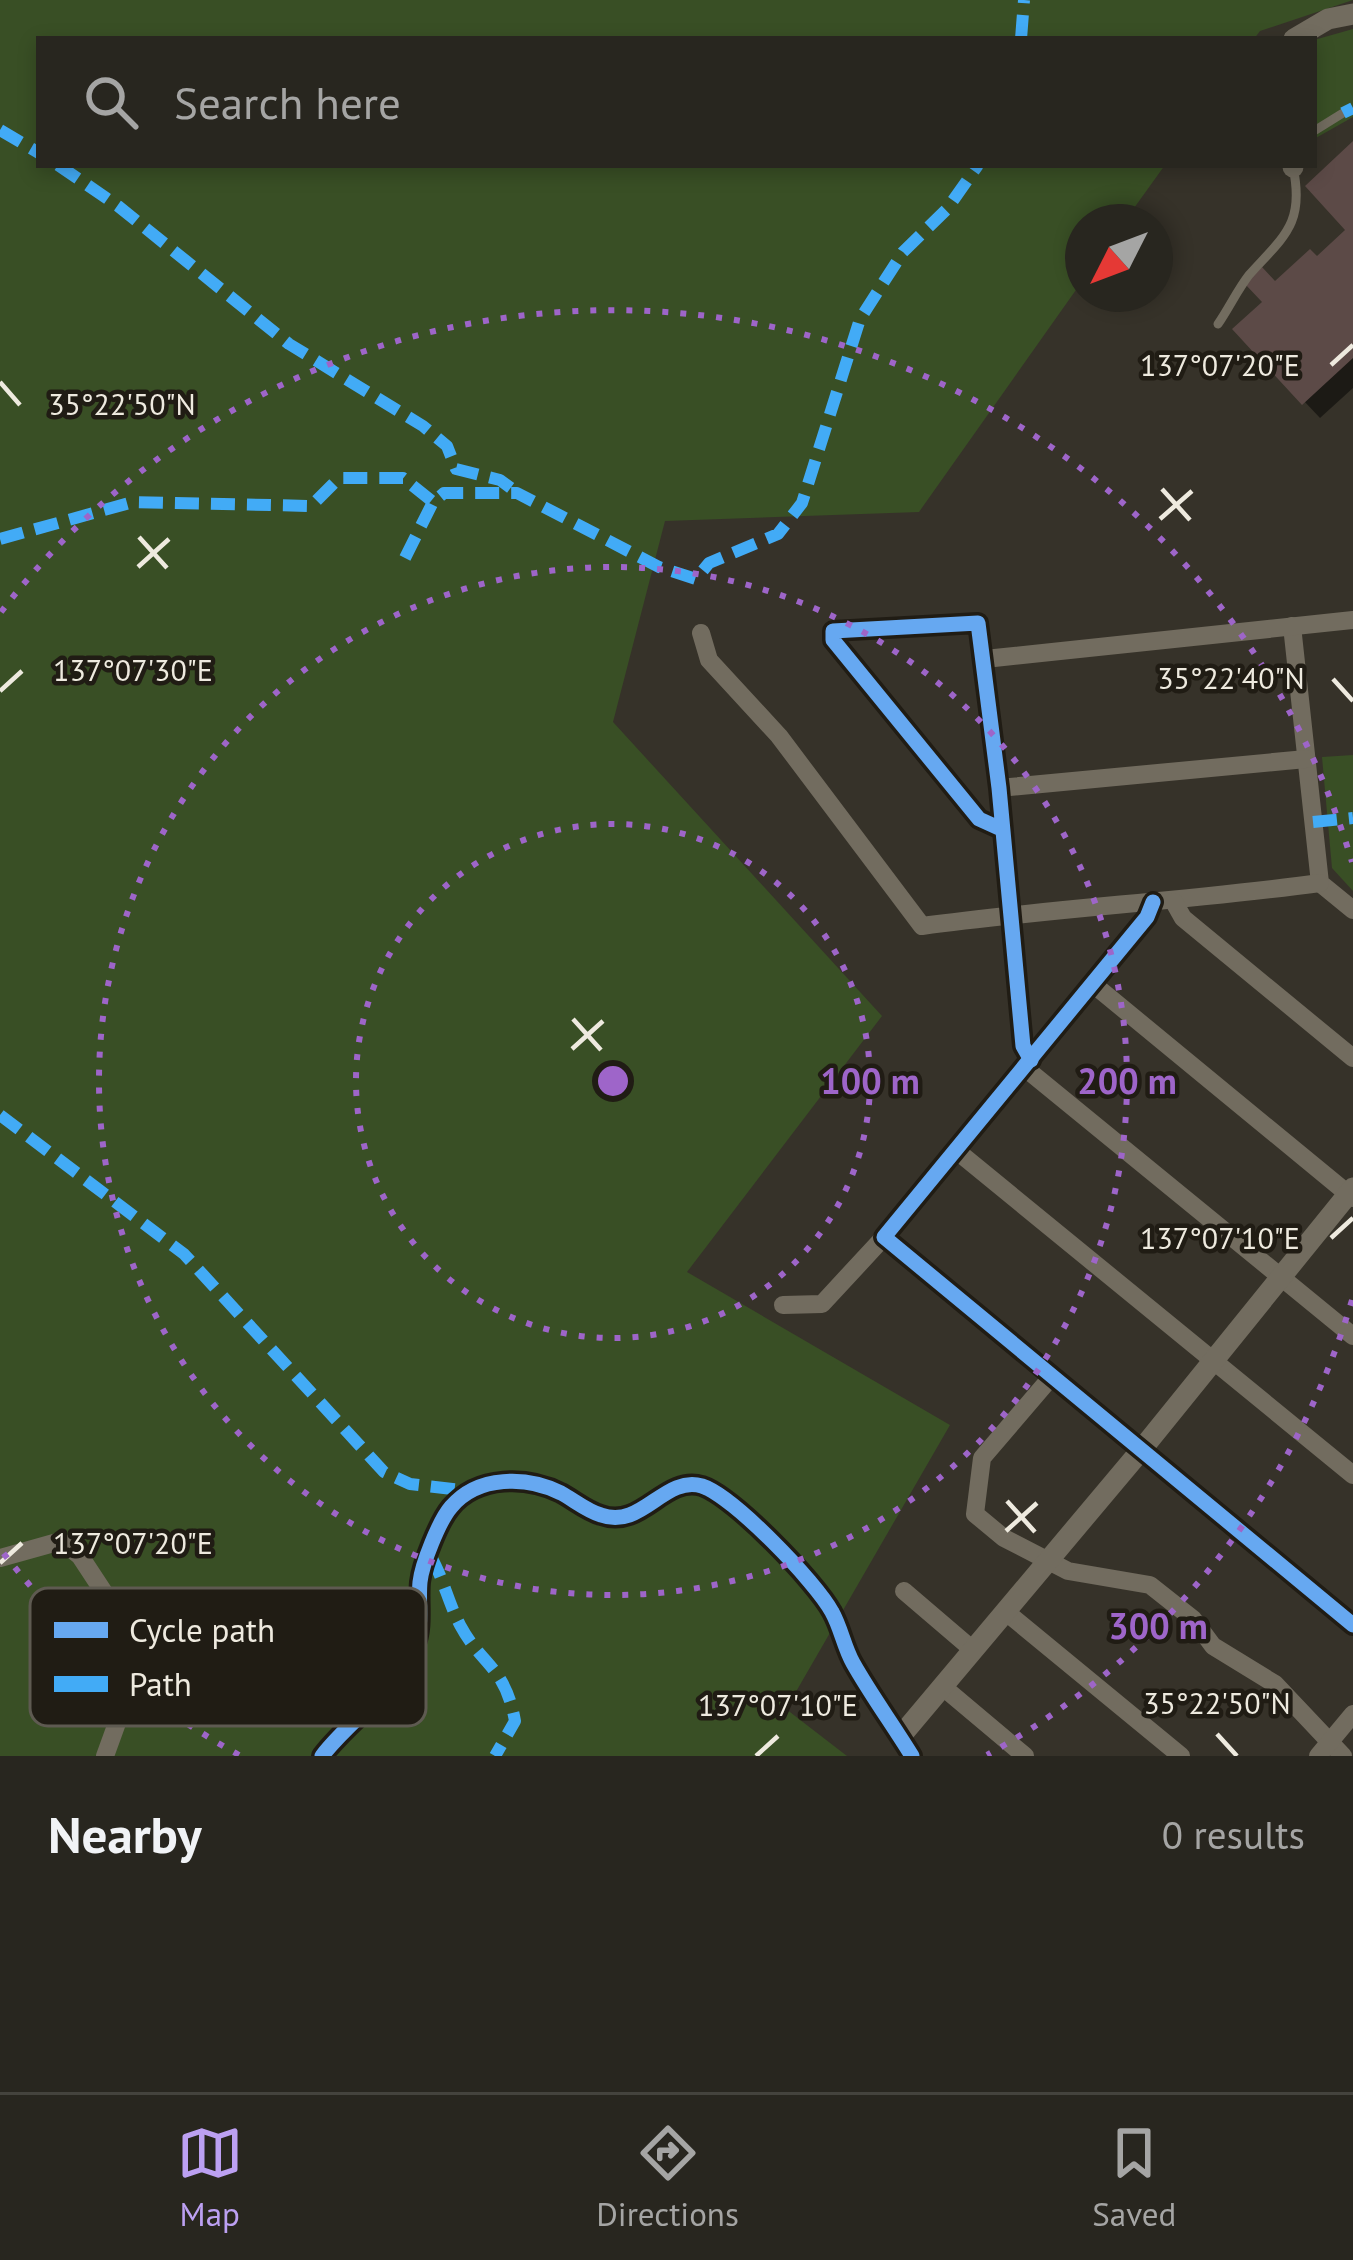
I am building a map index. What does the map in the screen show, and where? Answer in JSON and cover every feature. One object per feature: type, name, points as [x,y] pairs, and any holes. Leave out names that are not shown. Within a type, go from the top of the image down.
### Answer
[{"type":"street","points":[[1299,36],[1328,19],[1353,14]]},
{"type":"street","points":[[985,659],[1353,620]]},
{"type":"street","points":[[1001,829],[980,819],[832,640],[833,631],[978,623],[999,788],[1022,1046],[1028,1064],[1353,1336]]},
{"type":"street","points":[[1292,626],[1320,883],[1353,910]]},
{"type":"street","points":[[701,633],[710,660],[779,736],[922,926],[1320,883]]},
{"type":"street","points":[[999,788],[1306,759]]},
{"type":"street","points":[[783,1305],[822,1304],[884,1237],[1147,917],[1153,902]]},
{"type":"street","points":[[1174,902],[1183,918],[1353,1058]]},
{"type":"street","points":[[420,1588],[420,1577],[451,1507],[470,1491],[505,1480],[555,1490],[617,1519],[638,1514],[686,1485],[704,1487],[751,1522],[800,1569],[831,1611],[851,1660],[906,1746],[973,1649],[1351,1193],[1093,984]]},
{"type":"street","points":[[957,1150],[1353,1475]]},
{"type":"street","points":[[884,1237],[1353,1625]]},
{"type":"street","points":[[1054,1375],[982,1458],[975,1514],[1004,1538],[1068,1570],[1150,1585],[1193,1619],[1214,1646],[1275,1684],[1320,1729],[1330,1752]]},
{"type":"street","points":[[0,1558],[61,1541],[80,1556],[101,1588]]},
{"type":"street","points":[[904,1591],[973,1649]]},
{"type":"street","points":[[1006,1612],[1181,1756]]},
{"type":"street","points":[[943,1688],[1025,1756]]},
{"type":"street","points":[[1330,1752],[1353,1714]]},
{"type":"street","points":[[105,1756],[116,1726]]},
{"type":"street","points":[[322,1756],[346,1726]]},
{"type":"lane","points":[[1317,129],[1343,113]]},
{"type":"lane","points":[[1218,323],[1246,279],[1289,232],[1297,207],[1293,168]]},
{"type":"green space","points":[[0,0],[1353,0],[1256,36],[36,36],[36,168],[1163,168],[1137,204],[1065,204],[1065,305],[919,512],[665,521],[613,722],[882,1016],[687,1272],[950,1425],[786,1709],[847,1756],[0,1756]]},
{"type":"green space","points":[[1353,29],[1353,117],[1317,137],[1317,39]]},
{"type":"green space","points":[[1353,755],[1353,891],[1332,868],[1322,757]]},
{"type":"building","points":[[1353,141],[1353,358],[1302,405],[1232,329],[1262,302],[1245,284],[1262,267],[1275,281],[1310,249],[1317,256],[1345,230],[1305,186]]},
{"type":"marked path","points":[[1021,36],[1024,0]]},
{"type":"marked path","points":[[1343,113],[1353,108]]},
{"type":"marked path","points":[[0,130],[36,151]]},
{"type":"marked path","points":[[62,168],[118,206],[289,344],[423,426],[447,446],[456,469],[500,480],[515,491]]},
{"type":"marked path","points":[[405,558],[433,502],[444,493],[517,493],[659,567],[696,579],[709,563],[778,534],[802,503],[860,319],[903,252],[947,209],[976,168]]},
{"type":"marked path","points":[[0,539],[133,502],[311,506],[339,478],[403,478],[433,502]]},
{"type":"marked path","points":[[1313,822],[1353,818]]},
{"type":"marked path","points":[[0,1115],[184,1254],[384,1472],[410,1484],[470,1491]]},
{"type":"marked path","points":[[430,1555],[460,1625],[499,1677],[511,1703],[515,1721],[495,1756]]},
{"type":"cycle path","points":[[1001,829],[979,819],[833,640],[833,631],[978,623],[999,788],[1023,1046],[1031,1060]]},
{"type":"cycle path","points":[[1153,902],[1147,917],[884,1237],[1353,1625]]},
{"type":"cycle path","points":[[420,1588],[421,1574],[446,1514],[475,1489],[503,1482],[548,1487],[596,1513],[616,1518],[641,1510],[676,1488],[702,1486],[773,1541],[823,1598],[853,1663],[912,1756]]},
{"type":"cycle path","points":[[322,1756],[350,1726]]}]
